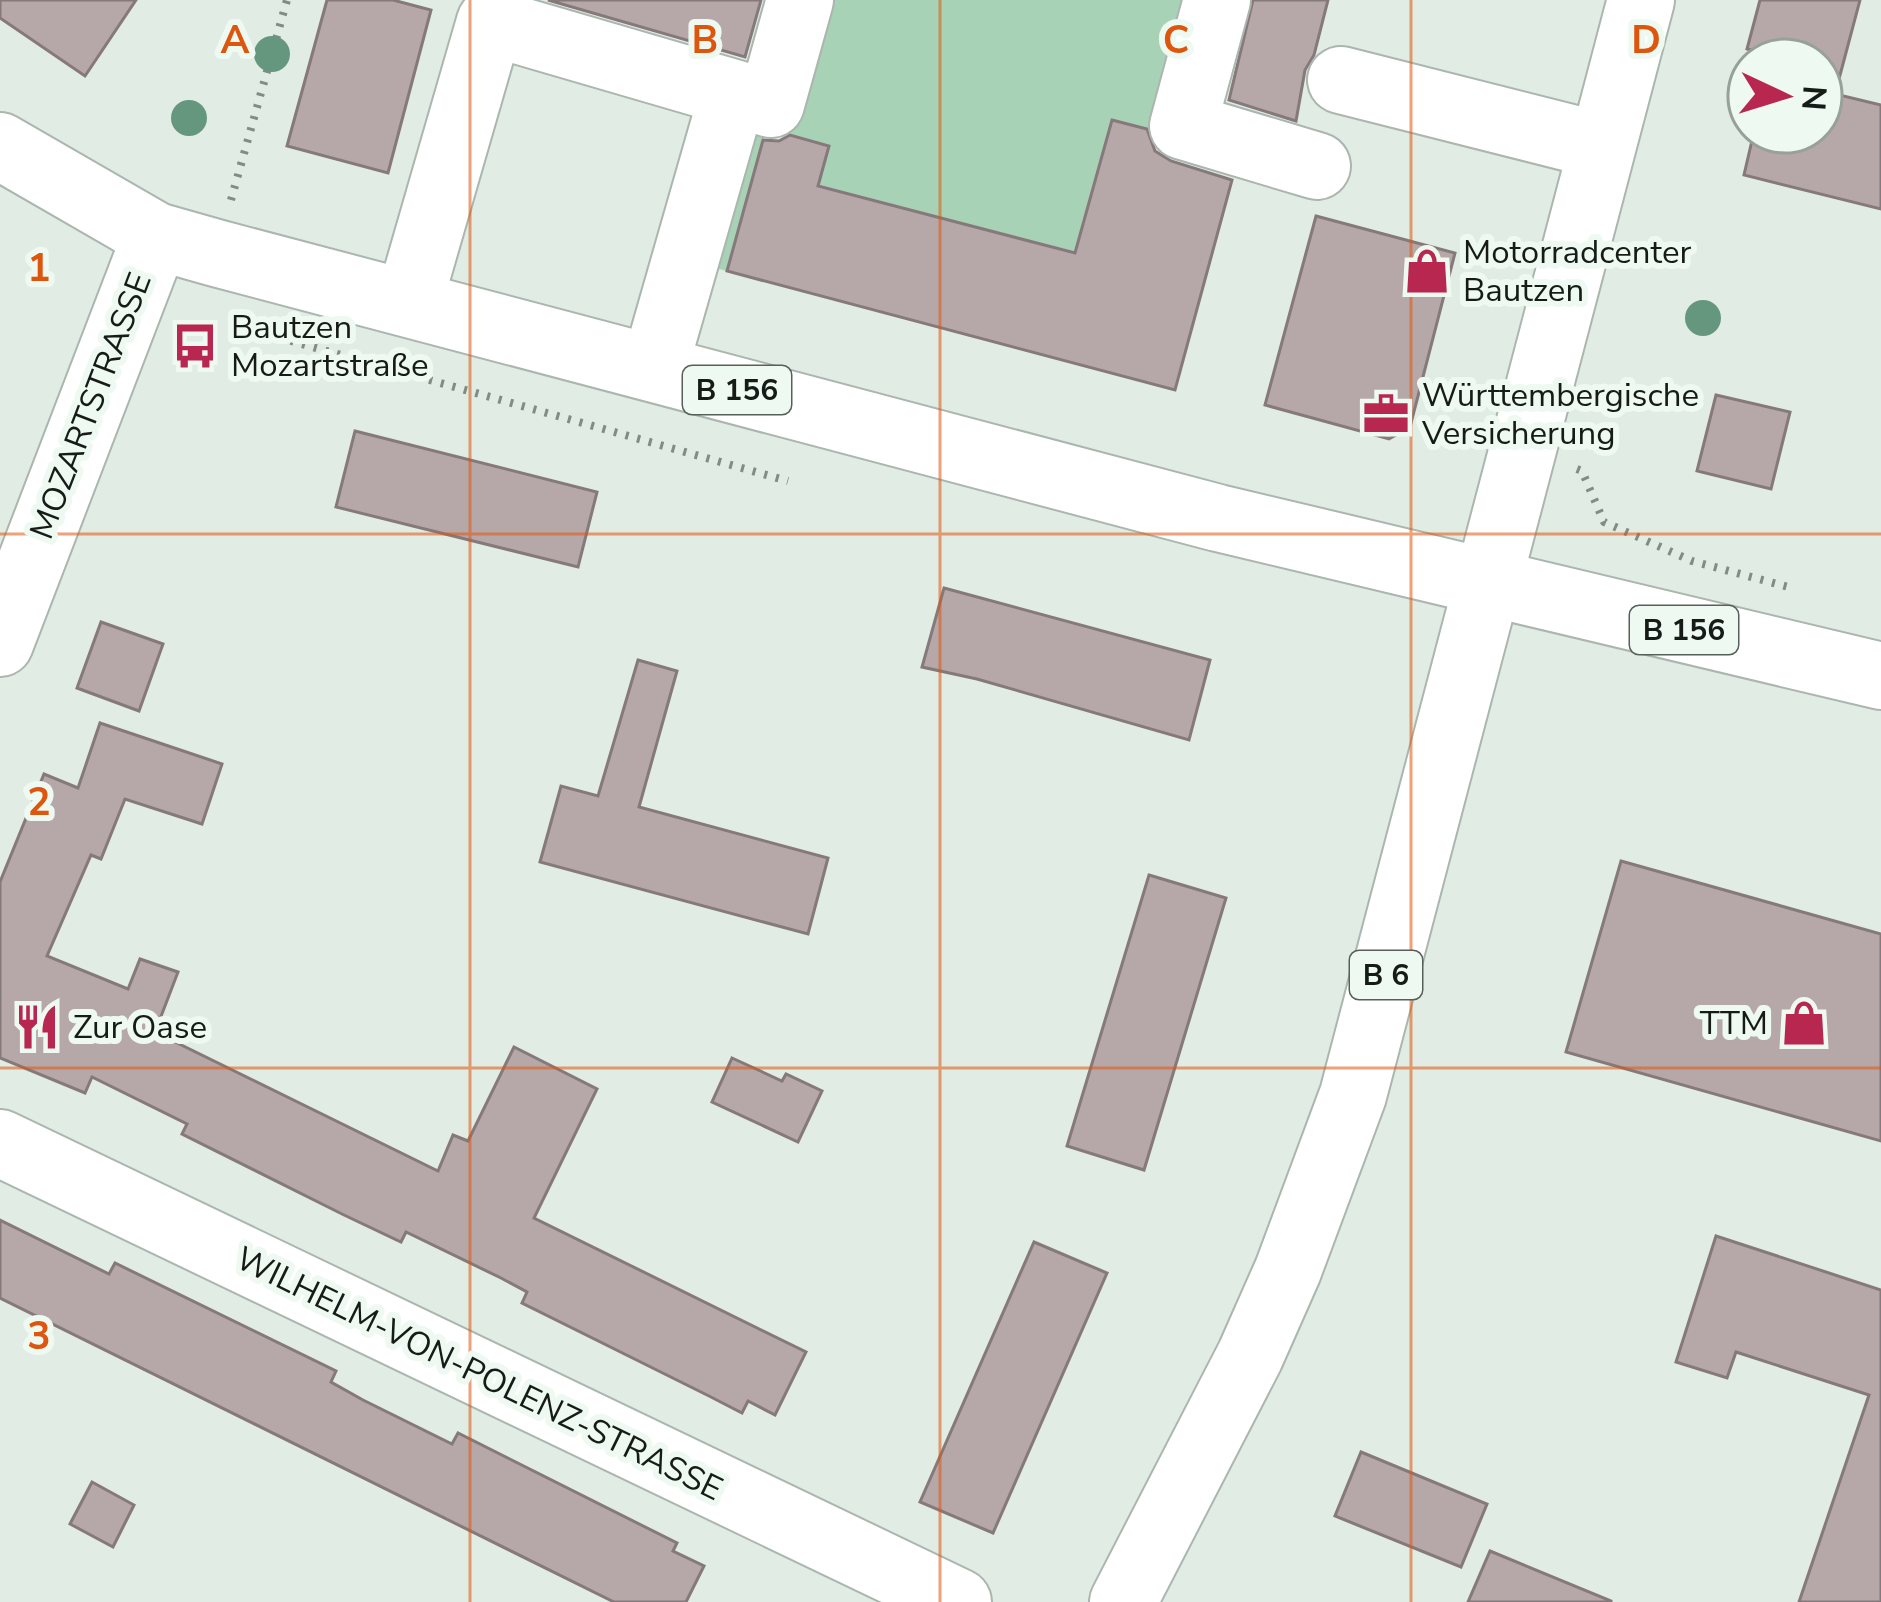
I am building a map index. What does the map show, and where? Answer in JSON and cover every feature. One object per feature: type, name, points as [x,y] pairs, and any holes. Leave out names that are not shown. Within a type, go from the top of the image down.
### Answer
[{"type":"main road","points":[[409,302],[482,11],[627,72],[771,104],[800,0]]},
{"type":"main road","points":[[1217,0],[1183,127],[1317,166]]},
{"type":"main road","points":[[1488,582],[1641,0]]},
{"type":"main road","points":[[1341,80],[1602,146]]},
{"type":"main road","points":[[670,371],[733,94]]},
{"type":"main road","name":"B 156","points":[[0,146],[63,185],[186,244],[1218,518],[1881,676]]},
{"type":"main road","points":[[670,371],[738,182]]},
{"type":"main road","name":"MOZARTSTRASSE","points":[[0,643],[186,244]]},
{"type":"main road","name":"B 6","points":[[1123,1602],[1250,1356],[1353,1095],[1488,582]]},
{"type":"main road","name":"WILHELM-VON-POLENZ-STRASSE","points":[[0,1143],[958,1602]]},
{"type":"path","points":[[186,244],[287,0]]},
{"type":"path","points":[[256,331],[788,481]]},
{"type":"path","points":[[1521,454],[1582,471],[1604,522],[1692,562],[1805,591]]},
{"type":"green space","points":[[800,0],[1194,0],[1162,133],[1111,121],[1093,189],[1089,257],[818,186],[829,146],[767,128],[727,271],[685,260],[771,103]]},
{"type":"building","points":[[0,0],[136,0],[85,76],[0,18]]},
{"type":"building","points":[[327,0],[393,0],[431,10],[388,173],[287,146]]},
{"type":"building","points":[[548,0],[761,0],[745,57]]},
{"type":"building","points":[[1253,0],[1328,0],[1314,55],[1305,70],[1296,121],[1229,100]]},
{"type":"building","points":[[1760,0],[1860,0],[1845,56],[1845,36],[1750,36]]},
{"type":"building","points":[[1845,96],[1881,105],[1881,209],[1744,175],[1748,156],[1845,156]]},
{"type":"building","points":[[1112,120],[1147,129],[1155,151],[1171,161],[1232,180],[1175,390],[727,271],[763,140],[779,141],[790,135],[829,146],[818,186],[1075,253]]},
{"type":"building","points":[[1316,216],[1455,253],[1410,427],[1389,439],[1265,405]]},
{"type":"building","points":[[1716,395],[1790,412],[1771,489],[1697,471]]},
{"type":"building","points":[[355,431],[597,492],[578,567],[336,507]]},
{"type":"building","points":[[944,588],[1210,660],[1189,740],[922,667]]},
{"type":"building","points":[[101,622],[163,644],[139,711],[77,688]]},
{"type":"building","points":[[638,660],[677,671],[639,807],[828,858],[808,934],[540,862],[561,786],[598,796]]},
{"type":"building","points":[[100,723],[222,764],[202,824],[125,799],[101,859],[91,855],[47,956],[128,989],[140,959],[178,972],[155,1032],[438,1171],[453,1135],[468,1141],[514,1047],[597,1089],[534,1218],[806,1352],[775,1415],[748,1401],[742,1413],[522,1303],[527,1292],[501,1278],[406,1232],[401,1242],[182,1134],[187,1124],[92,1077],[85,1093],[0,1058],[0,882],[44,774],[78,788]]},
{"type":"building","points":[[1621,861],[1881,934],[1881,1141],[1566,1052]]},
{"type":"building","points":[[1149,875],[1226,898],[1144,1170],[1067,1146]]},
{"type":"building","points":[[732,1058],[782,1081],[786,1074],[822,1091],[798,1142],[712,1102]]},
{"type":"building","points":[[0,1220],[109,1274],[115,1263],[336,1371],[331,1382],[363,1400],[452,1444],[458,1433],[677,1543],[673,1551],[704,1566],[686,1602],[614,1602],[0,1298]]},
{"type":"building","points":[[1716,1236],[1881,1290],[1881,1602],[1799,1602],[1869,1395],[1736,1352],[1727,1378],[1676,1362]]},
{"type":"building","points":[[1034,1242],[1107,1273],[993,1533],[920,1502]]},
{"type":"building","points":[[1361,1452],[1487,1504],[1461,1567],[1335,1516]]},
{"type":"building","points":[[92,1482],[134,1505],[113,1547],[70,1524]]},
{"type":"building","points":[[1490,1551],[1611,1601],[1611,1602],[1468,1602]]},
{"type":"place","name":"Motorradcenter Bautzen","points":[[1427,271]]},
{"type":"place","name":"Bautzen Mozartstraße","points":[[195,346]]},
{"type":"place","name":"Württembergische Versicherung","points":[[1386,414]]},
{"type":"place","name":"TTM","points":[[1804,1023]]},
{"type":"place","name":"Zur Oase","points":[[37,1027]]}]
